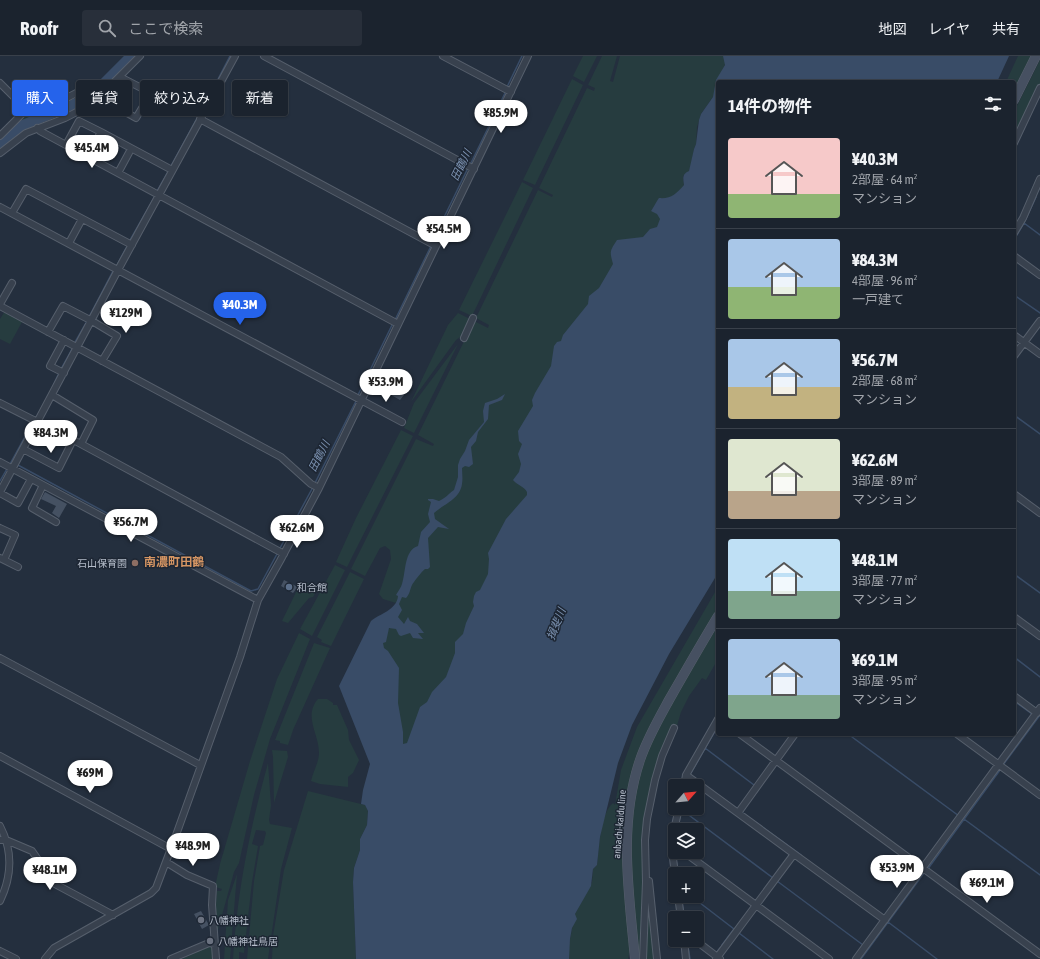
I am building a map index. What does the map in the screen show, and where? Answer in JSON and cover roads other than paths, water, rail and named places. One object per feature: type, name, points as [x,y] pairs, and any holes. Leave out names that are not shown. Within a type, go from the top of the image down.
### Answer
[{"type":"main road","points":[[1016,96],[1036,56]]},
{"type":"main road","name":"anbachi-kaidu line","points":[[635,959],[626,865],[628,820],[634,784],[640,760],[652,731],[716,619]]},
{"type":"street","points":[[123,79],[151,93],[136,118],[104,100],[123,79],[140,56]]},
{"type":"street","points":[[31,479],[18,503],[0,493],[8,466],[17,460],[38,423],[118,270],[235,56]]},
{"type":"street","points":[[264,56],[473,169]]},
{"type":"street","points":[[442,56],[511,91]]},
{"type":"street","points":[[0,756],[171,849],[240,657],[258,600],[281,552],[316,487],[358,399],[398,323],[433,244],[473,169],[528,56]]},
{"type":"street","points":[[0,153],[16,139],[26,133],[64,118],[92,104],[123,79]]},
{"type":"street","points":[[0,84],[12,96]]},
{"type":"street","points":[[1016,139],[1040,88]]},
{"type":"street","points":[[0,95],[5,89]]},
{"type":"street","points":[[0,136],[19,116]]},
{"type":"street","points":[[200,119],[433,244]]},
{"type":"street","points":[[66,145],[79,121],[172,170]]},
{"type":"street","points":[[37,128],[40,131],[398,323]]},
{"type":"street","points":[[88,156],[101,132]]},
{"type":"street","points":[[118,173],[131,148]]},
{"type":"street","points":[[1016,230],[1023,218],[1040,179]]},
{"type":"street","points":[[12,213],[26,189],[132,245]]},
{"type":"street","points":[[1034,192],[1040,196]]},
{"type":"street","points":[[0,207],[402,422]]},
{"type":"street","points":[[69,243],[82,219]]},
{"type":"street","points":[[1016,257],[1040,275]]},
{"type":"street","points":[[12,283],[0,305],[281,457],[316,487]]},
{"type":"street","points":[[48,332],[63,306],[92,321],[117,336],[102,361]]},
{"type":"street","points":[[464,338],[473,318]]},
{"type":"street","points":[[1016,353],[1040,321]]},
{"type":"street","points":[[1016,336],[1040,354]]},
{"type":"street","points":[[64,340],[50,366],[64,373]]},
{"type":"street","points":[[52,396],[93,420],[81,444]]},
{"type":"street","points":[[0,403],[81,444],[281,552]]},
{"type":"street","points":[[23,449],[59,468],[73,440]]},
{"type":"street","points":[[8,466],[258,600]]},
{"type":"street","points":[[42,485],[32,508],[56,522]]},
{"type":"street","points":[[1016,495],[1040,513]]},
{"type":"street","points":[[0,528],[15,535],[2,559],[18,567]]},
{"type":"street","points":[[1016,618],[1040,636]]},
{"type":"street","points":[[0,658],[200,765]]},
{"type":"street","points":[[856,959],[1038,711],[1016,697]]},
{"type":"street","points":[[685,779],[686,775],[716,722]]},
{"type":"street","points":[[643,959],[645,935],[645,840],[650,800],[662,756],[674,728]]},
{"type":"street","points":[[743,736],[1040,954]]},
{"type":"street","points":[[738,812],[794,736]]},
{"type":"street","points":[[960,736],[1040,795]]},
{"type":"street","points":[[686,775],[885,920]]},
{"type":"street","points":[[0,826],[3,840],[10,852],[8,882],[0,901]]},
{"type":"street","points":[[3,840],[32,851],[55,884],[113,915]]},
{"type":"street","points":[[45,959],[54,948],[151,893],[156,888],[170,851]]},
{"type":"street","points":[[704,947],[718,958],[794,854]]},
{"type":"street","points":[[694,859],[829,959]]},
{"type":"street","points":[[166,862],[187,875],[213,886],[212,905],[216,959]]},
{"type":"street","points":[[645,869],[650,882],[657,959]]},
{"type":"street","points":[[171,959],[209,943],[216,944]]},
{"type":"street","points":[[685,947],[686,959]]},
{"type":"street","points":[[0,951],[16,959]]},
{"type":"water","points":[[723,56],[1009,56],[998,80],[716,80],[725,65]]},
{"type":"water","name":"揖斐川","points":[[716,80],[716,576],[669,654],[632,725],[618,763],[600,837],[597,865],[593,869],[591,886],[575,914],[577,919],[572,928],[569,959],[356,959],[353,882],[354,868],[360,850],[360,839],[367,825],[368,811],[365,805],[361,804],[370,764],[339,686],[371,621],[391,608],[397,601],[398,596],[396,595],[402,584],[406,562],[410,552],[413,548],[418,546],[421,532],[430,522],[428,514],[431,502],[428,499],[439,501],[454,490],[458,477],[458,465],[460,459],[469,440],[484,422],[483,411],[485,403],[497,399],[505,394],[502,400],[489,405],[488,419],[478,432],[476,441],[471,447],[473,464],[469,467],[465,466],[462,468],[461,489],[451,501],[434,513],[435,519],[449,529],[438,527],[428,538],[430,567],[425,569],[420,574],[412,585],[406,598],[402,597],[399,604],[402,610],[398,617],[404,624],[408,617],[410,621],[417,624],[424,633],[418,633],[423,639],[413,638],[410,633],[401,636],[396,629],[389,628],[386,642],[383,643],[384,648],[388,651],[399,668],[398,703],[403,732],[403,744],[407,743],[420,707],[427,702],[432,692],[446,677],[455,653],[455,642],[463,634],[466,623],[474,606],[474,596],[476,592],[480,590],[488,574],[488,553],[506,519],[527,495],[526,490],[513,480],[519,472],[521,464],[518,454],[522,444],[519,441],[518,431],[533,406],[532,400],[535,393],[551,366],[554,346],[557,342],[561,341],[563,335],[588,304],[589,296],[599,288],[613,264],[611,252],[617,240],[643,237],[650,229],[657,227],[660,219],[657,214],[651,211],[658,199],[667,198],[673,195],[684,185],[684,176],[685,173],[689,171],[696,144],[699,120],[701,114],[713,97]]},
{"type":"waterway","points":[[0,145],[23,125],[89,98],[131,56]]},
{"type":"waterway","points":[[218,80],[230,56]]},
{"type":"waterway","name":"田鶴川","points":[[507,87],[522,56]]},
{"type":"waterway","name":"田鶴川","points":[[470,165],[506,91]]},
{"type":"waterway","points":[[171,166],[196,120]]},
{"type":"waterway","name":"田鶴川","points":[[432,242],[468,168]]},
{"type":"waterway","points":[[157,191],[169,170]]},
{"type":"waterway","points":[[130,240],[155,196]]},
{"type":"waterway","points":[[1016,237],[1036,197]]},
{"type":"waterway","points":[[1024,223],[1040,235]]},
{"type":"waterway","name":"田鶴川","points":[[395,320],[431,246]]},
{"type":"waterway","points":[[117,265],[126,248]]},
{"type":"waterway","points":[[89,317],[113,271]]},
{"type":"waterway","points":[[1016,296],[1040,313]]},
{"type":"waterway","points":[[75,342],[87,321]]},
{"type":"waterway","name":"田鶴川","points":[[357,397],[393,323]]},
{"type":"waterway","points":[[61,369],[72,349]]},
{"type":"waterway","points":[[54,384],[58,375]]},
{"type":"waterway","name":"田鶴川","points":[[315,483],[356,401]]},
{"type":"waterway","points":[[1016,416],[1040,434]]},
{"type":"waterway","points":[[10,464],[33,422]]},
{"type":"waterway","name":"田鶴川","points":[[16,464],[251,591],[258,589],[277,554]]},
{"type":"waterway","name":"田鶴川","points":[[0,481],[8,467]]},
{"type":"waterway","name":"田鶴川","points":[[279,550],[313,487]]},
{"type":"waterway","points":[[1016,575],[1040,593]]},
{"type":"waterway","points":[[1016,659],[1040,677]]},
{"type":"waterway","points":[[1016,702],[1032,714]]},
{"type":"waterway","points":[[1003,765],[1040,715]]},
{"type":"waterway","points":[[691,773],[716,729]]},
{"type":"waterway","points":[[851,736],[959,816]]},
{"type":"waterway","points":[[705,748],[754,785]]},
{"type":"waterway","points":[[927,870],[1000,770]]},
{"type":"waterway","points":[[743,813],[801,855]]},
{"type":"waterway","points":[[679,823],[680,815]]},
{"type":"waterway","points":[[689,815],[773,878]]},
{"type":"waterway","points":[[964,819],[1040,875]]},
{"type":"waterway","points":[[676,859],[677,867]]},
{"type":"waterway","points":[[861,959],[924,873]]},
{"type":"waterway","points":[[777,881],[863,945]]},
{"type":"waterway","points":[[682,903],[683,911]]},
{"type":"waterway","points":[[700,903],[734,929],[722,945]]},
{"type":"waterway","points":[[888,922],[937,959]]},
{"type":"waterway","points":[[739,933],[773,959]]},
{"type":"waterway","points":[[688,947],[690,959]]},
{"type":"waterway","points":[[716,953],[720,948]]},
{"type":"place","name":"石山保育園","points":[[135,563]]},
{"type":"place","name":"和合館","points":[[289,587]]},
{"type":"place","name":"八幡神社","points":[[201,920]]},
{"type":"place","name":"八幡神社鳥居","points":[[210,941]]},
{"type":"district","name":"南濃町田鶴","points":[[174,562]]}]
